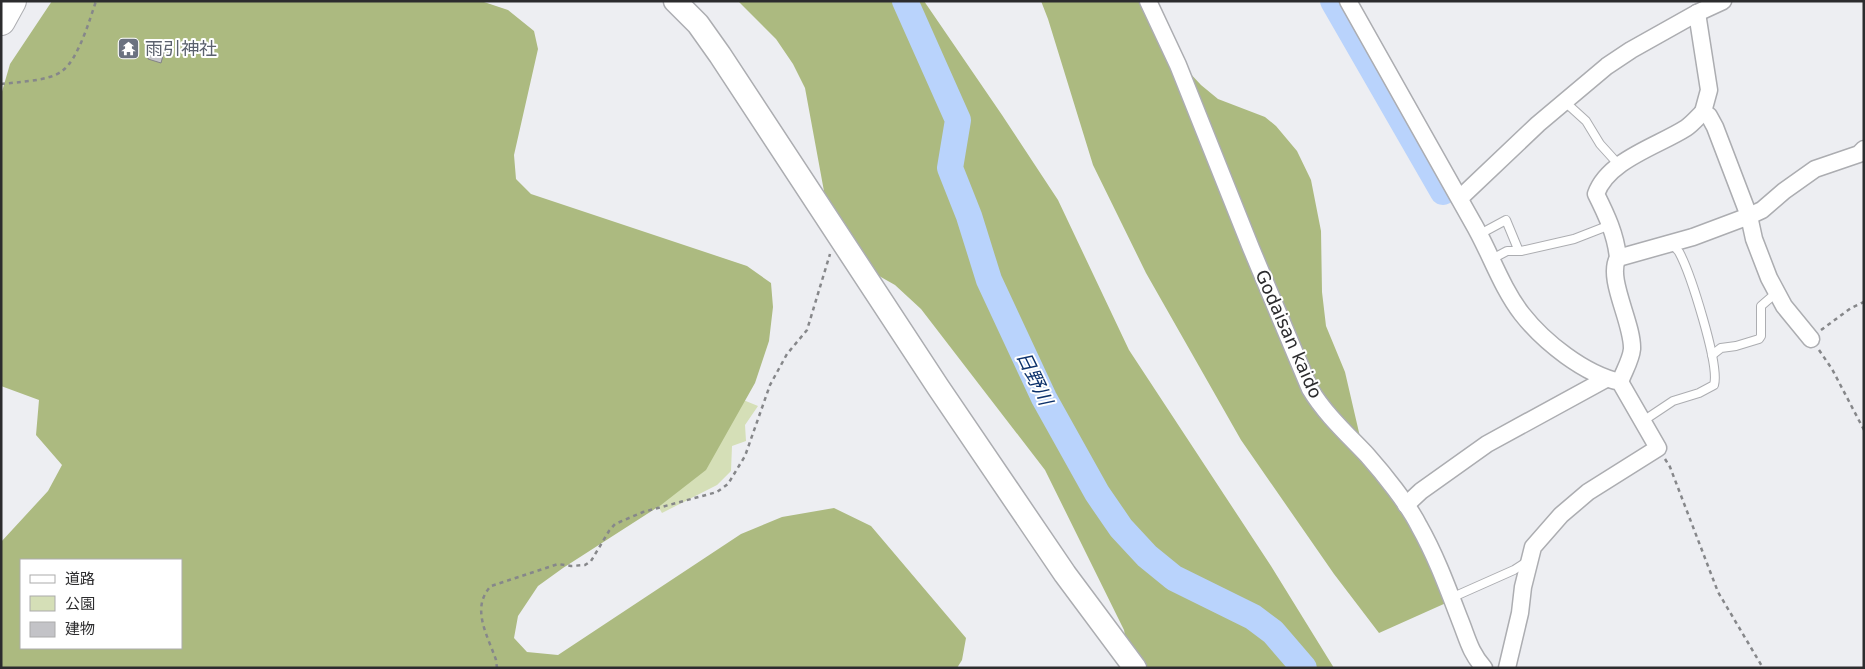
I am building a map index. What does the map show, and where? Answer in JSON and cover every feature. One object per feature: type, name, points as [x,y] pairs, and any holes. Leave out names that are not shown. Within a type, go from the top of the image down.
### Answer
[{"type":"highway","points":[[1,20],[12,1]]},
{"type":"street","points":[[675,1],[704,32],[1065,574],[1135,668]]},
{"type":"street","points":[[1348,1],[1460,198],[1521,312],[1535,328],[1563,353],[1613,380],[1643,421],[1658,448],[1593,489],[1561,515],[1533,547],[1523,587],[1520,613],[1506,668]]},
{"type":"street","points":[[1460,198],[1538,124],[1607,66],[1697,13],[1723,1]]},
{"type":"street","name":"Godaisan kaido","points":[[1151,2],[1310,389],[1318,403],[1368,456],[1419,525],[1435,557],[1472,654],[1484,668]]},
{"type":"street","points":[[1406,505],[1421,491],[1487,444],[1613,380],[1632,349],[1626,317],[1614,274],[1618,249],[1596,194],[1603,181],[1619,165],[1687,127],[1703,112],[1709,90],[1697,13]]},
{"type":"street","points":[[1703,112],[1709,116],[1715,127],[1749,216],[1754,239],[1776,293],[1784,306],[1811,338]]},
{"type":"street","points":[[1618,258],[1671,244],[1749,216],[1762,210],[1784,191],[1815,169],[1859,154],[1864,149]]},
{"type":"lane","points":[[1564,101],[1586,122],[1600,144],[1619,165]]},
{"type":"lane","points":[[1480,234],[1506,220],[1520,251]]},
{"type":"lane","points":[[1492,259],[1507,251],[1520,251],[1574,239],[1610,225]]},
{"type":"lane","points":[[1643,421],[1673,401],[1699,393],[1714,385],[1715,381],[1712,355],[1686,270],[1678,251],[1671,244]]},
{"type":"lane","points":[[1712,355],[1721,348],[1736,346],[1759,339],[1762,336],[1761,306],[1776,293]]},
{"type":"lane","points":[[1451,598],[1514,570],[1530,560]]},
{"type":"path","points":[[1,84],[62,72],[82,40],[96,1]]},
{"type":"path","points":[[497,668],[480,614],[485,592],[491,586],[558,564],[571,566],[585,565],[591,561],[616,524],[643,512],[717,492],[728,484],[745,456],[770,385],[786,354],[807,330],[837,231]]},
{"type":"path","points":[[1864,302],[1851,308],[1811,338],[1832,369],[1864,430]]},
{"type":"path","points":[[1658,448],[1670,467],[1718,592],[1763,668]]},
{"type":"green space","points":[[52,1],[481,1],[508,10],[534,31],[538,49],[514,155],[516,179],[531,194],[747,266],[771,283],[773,307],[769,341],[755,383],[706,470],[661,505],[538,586],[518,616],[514,638],[527,652],[558,655],[741,534],[782,517],[834,508],[871,526],[966,638],[962,660],[957,668],[1,668],[1,542],[48,491],[62,465],[36,435],[39,400],[1,386],[1,95],[10,64]]},
{"type":"green space","points":[[738,1],[924,1],[1058,200],[1129,350],[1271,566],[1334,668],[1131,668],[1124,630],[1045,470],[921,309],[895,285],[872,272],[828,213],[805,88],[793,64],[776,39]]},
{"type":"green space","points":[[1041,1],[1157,1],[1158,12],[1187,70],[1201,85],[1218,99],[1265,117],[1276,126],[1297,151],[1311,180],[1321,231],[1322,292],[1326,326],[1345,372],[1367,467],[1407,515],[1443,589],[1446,603],[1379,633],[1334,574],[1241,440],[1146,273],[1093,165]]},
{"type":"green space","points":[[736,397],[758,406],[745,425],[746,441],[732,446],[731,471],[717,485],[662,513],[634,465]]},
{"type":"building","points":[[151,48],[164,52],[161,63],[148,59]]},
{"type":"waterway","name":"日野川","points":[[905,1],[958,120],[950,168],[969,216],[989,280],[1044,398],[1097,493],[1121,528],[1147,556],[1174,578],[1253,617],[1273,632],[1304,668]]},
{"type":"waterway","points":[[1333,1],[1443,192]]},
{"type":"place","name":"雨引神社","points":[[129,48]]}]
